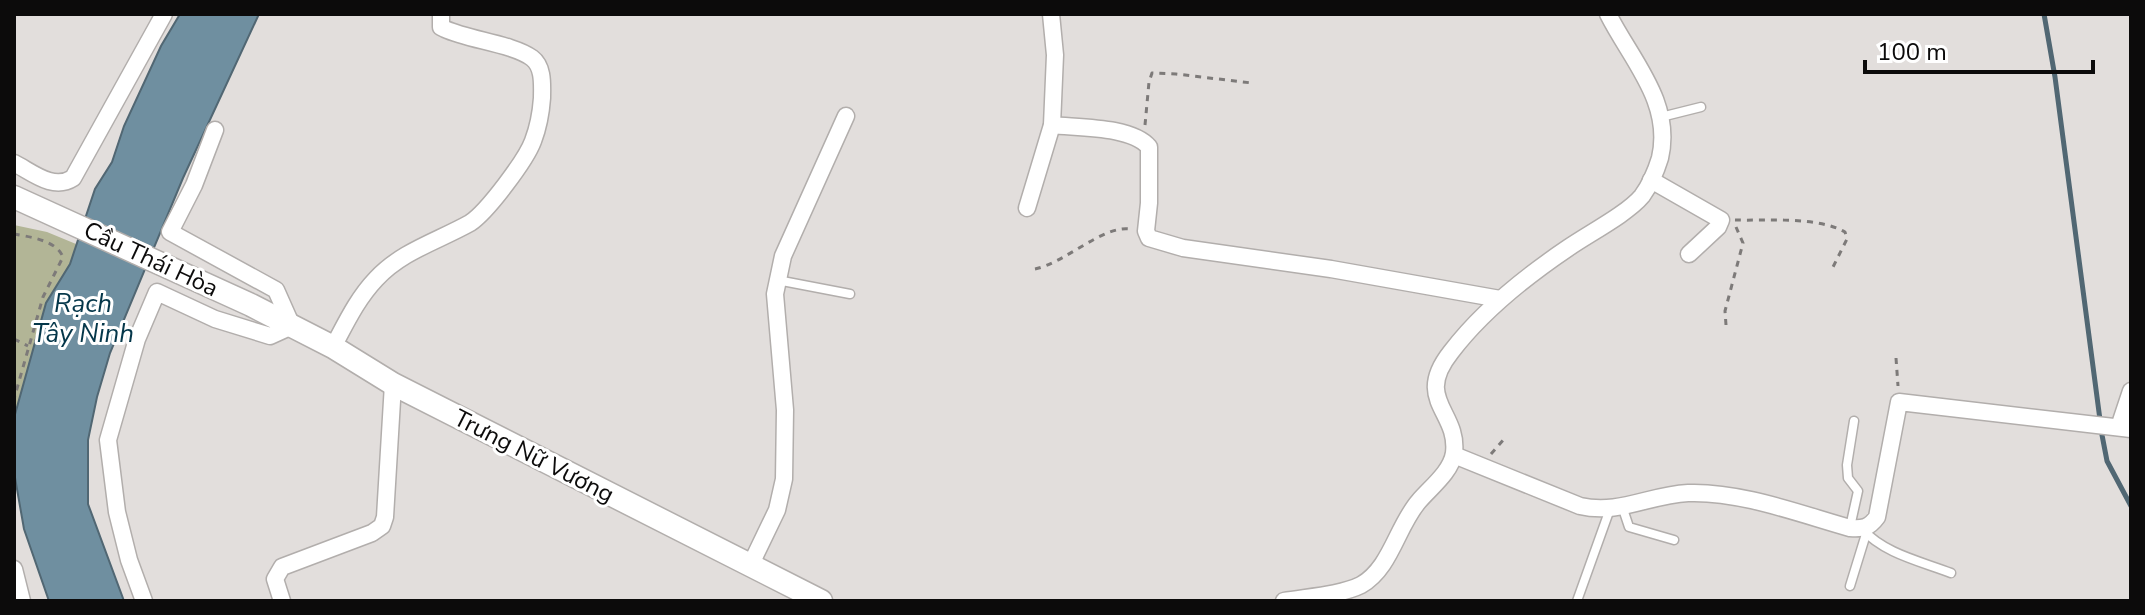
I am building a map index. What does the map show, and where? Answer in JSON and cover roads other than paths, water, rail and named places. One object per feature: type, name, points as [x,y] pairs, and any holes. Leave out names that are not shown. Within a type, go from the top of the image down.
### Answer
[{"type":"main road","name":"Cầu Thái Hòa","points":[[14,197],[251,305]]},
{"type":"main road","name":"Trưng Nữ Vương","points":[[251,305],[333,347],[393,384],[821,601]]},
{"type":"street","points":[[14,163],[58,184],[73,178],[164,14]]},
{"type":"street","points":[[1027,208],[1052,125],[1055,55],[1051,14]]},
{"type":"street","points":[[1284,601],[1351,589],[1376,573],[1410,513],[1445,472],[1454,455],[1453,438],[1436,395],[1435,380],[1440,366],[1500,299],[1564,250],[1625,210],[1641,197],[1651,180],[1660,156],[1662,133],[1658,102],[1608,14]]},
{"type":"street","points":[[333,347],[355,305],[377,278],[402,257],[473,221],[506,182],[534,141],[542,102],[542,75],[536,60],[523,53],[451,32],[441,20]]},
{"type":"street","points":[[751,564],[777,510],[784,479],[785,410],[775,294],[777,280],[783,256],[846,116]]},
{"type":"street","points":[[1052,125],[1117,132],[1144,140],[1149,147],[1146,231],[1149,238],[1183,248],[1331,269],[1500,299]]},
{"type":"street","points":[[144,601],[129,560],[117,512],[108,440],[137,339],[157,292],[215,319],[270,336],[292,326],[276,290],[170,232],[194,185],[215,130]]},
{"type":"street","points":[[1651,180],[1721,220],[1718,227],[1689,254]]},
{"type":"street","points":[[282,601],[275,579],[282,567],[372,533],[382,526],[393,384]]},
{"type":"street","points":[[1454,455],[1596,510],[1665,496],[1714,493],[1859,530],[1871,526],[1877,517],[1899,402],[2120,427],[2131,391]]},
{"type":"street","points":[[14,569],[22,601]]},
{"type":"lane","points":[[1660,117],[1701,107]]},
{"type":"lane","points":[[777,280],[850,294]]},
{"type":"lane","points":[[1850,586],[1859,530],[1858,491],[1848,478],[1847,465],[1854,421]]},
{"type":"lane","points":[[1616,508],[1629,527],[1674,540]]},
{"type":"lane","points":[[1577,601],[1616,508]]},
{"type":"lane","points":[[1859,530],[1885,549],[1951,573]]},
{"type":"water","name":"Rạch Tây Ninh","points":[[180,14],[259,14],[183,178],[110,353],[97,397],[88,440],[88,504],[124,601],[49,601],[24,529],[14,472],[14,418],[46,303],[70,264],[95,189],[112,162],[124,126],[161,46]]},
{"type":"waterway","points":[[2044,14],[2102,435],[2107,461],[2131,506]]}]
